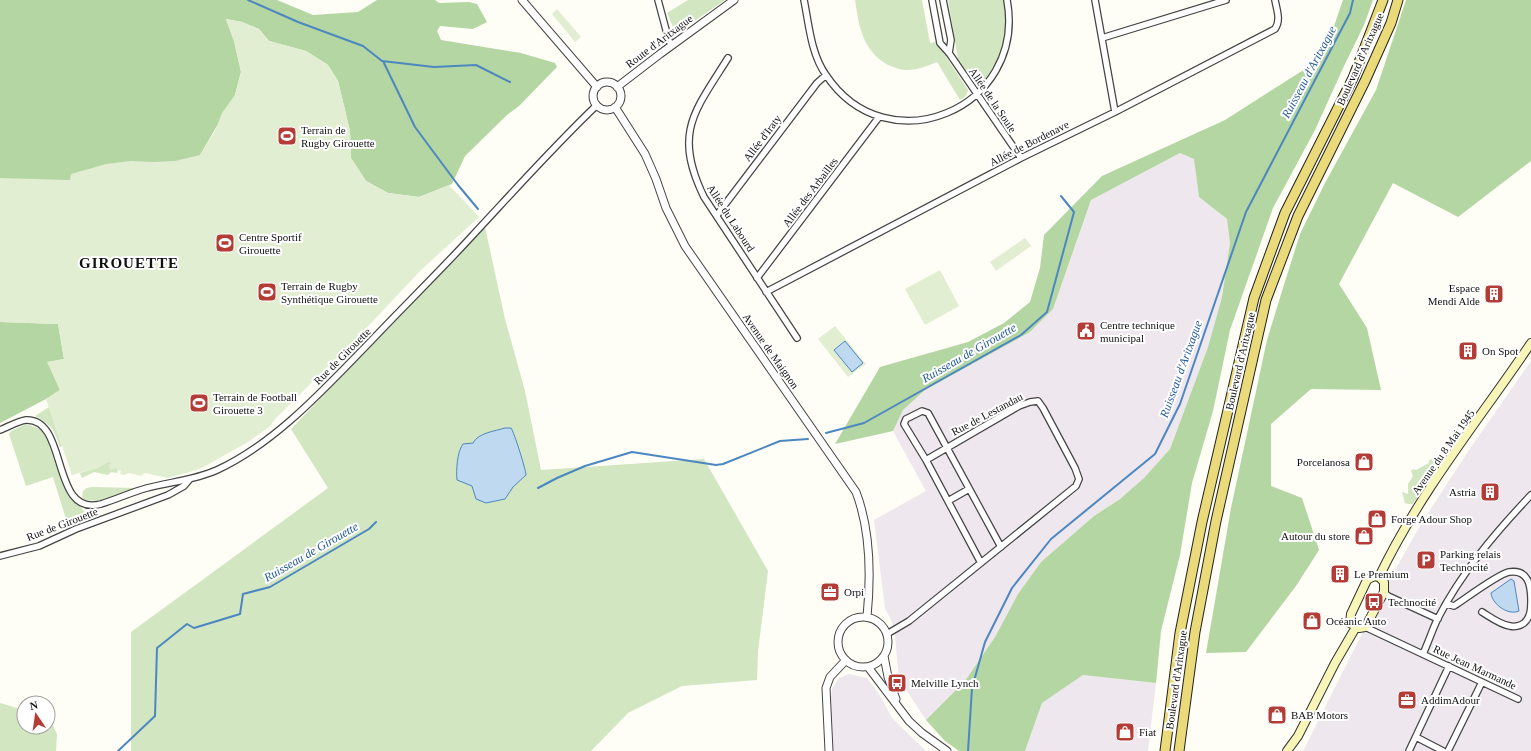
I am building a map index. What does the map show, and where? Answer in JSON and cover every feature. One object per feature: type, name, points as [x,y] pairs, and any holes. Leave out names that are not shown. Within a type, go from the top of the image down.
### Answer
[{"type":"main road","name":"Boulevard d'Aritxague","points":[[1165,751],[1180,633],[1202,522],[1254,298],[1285,213],[1353,78],[1383,0]]},
{"type":"main road","name":"Boulevard d'Aritxague","points":[[1180,751],[1195,632],[1216,521],[1266,300],[1298,216],[1365,81],[1391,23],[1398,0]]},
{"type":"main road","name":"Avenue du 8 Mai 1945","points":[[1379,577],[1411,518],[1455,451],[1531,343]]},
{"type":"main road","points":[[1374,576],[1379,577],[1384,582],[1384,592],[1365,627],[1359,628],[1350,623],[1351,614],[1367,580],[1374,576]]},
{"type":"main road","points":[[1287,751],[1298,736],[1335,662],[1356,627]]},
{"type":"street","points":[[522,0],[597,87]]},
{"type":"street","points":[[658,0],[669,41],[672,44]]},
{"type":"street","name":"Route d'Aritxague","points":[[617,87],[672,44],[734,0]]},
{"type":"street","points":[[804,0],[812,42],[817,58],[826,75],[844,96],[879,117],[910,121],[931,119],[959,107],[977,94],[991,79],[1005,53],[1009,24],[1007,0]]},
{"type":"street","name":"Allée de la Soule","points":[[932,0],[940,43],[949,53],[1021,158]]},
{"type":"street","points":[[943,0],[951,40],[949,53]]},
{"type":"street","points":[[1095,0],[1115,112]]},
{"type":"street","points":[[1102,38],[1226,0]]},
{"type":"street","name":"Allée de Bordenave","points":[[766,292],[1021,158],[1115,112],[1274,29],[1278,24],[1279,18],[1275,0]]},
{"type":"street","name":"Allée du Labourd","points":[[728,58],[698,106],[692,121],[689,137],[689,159],[693,173],[704,197],[797,338]]},
{"type":"street","name":"Allée d'Iraty","points":[[717,215],[817,83],[826,75]]},
{"type":"street","points":[[606,82],[611,82],[617,87],[621,95],[618,104],[615,107],[611,109],[604,109],[597,105],[594,94],[597,87],[606,82]]},
{"type":"street","name":"Rue de Girouette","points":[[0,556],[39,546],[76,529],[168,495],[184,486],[190,479],[217,470],[254,449],[284,426],[337,376],[597,105]]},
{"type":"street","name":"Avenue de Maignon","points":[[615,107],[645,154],[666,208],[685,246],[856,492],[864,516],[869,566],[870,581],[867,618]]},
{"type":"street","name":"Allée des Arbailles","points":[[758,278],[879,117]]},
{"type":"street","name":"Rue de Lestandau","points":[[887,634],[909,622],[1076,486],[1079,479],[1076,468],[1043,408],[1038,402],[1030,402],[926,460]]},
{"type":"street","name":"Rue de Lestandau","points":[[981,563],[926,460],[904,424],[906,419],[922,411],[928,413],[1001,547]]},
{"type":"street","points":[[0,430],[25,420],[37,423],[43,427],[52,438],[70,492],[80,501],[89,505],[99,505],[146,488],[190,479]]},
{"type":"street","points":[[948,501],[969,489]]},
{"type":"street","name":"Rue Jean Marmande","points":[[1423,654],[1438,620],[1478,556],[1496,533],[1531,495]]},
{"type":"street","points":[[1447,604],[1454,606],[1505,574],[1519,572],[1525,575],[1530,582],[1531,594],[1530,614],[1524,623],[1516,627],[1508,626],[1482,612]]},
{"type":"street","points":[[1384,592],[1388,596],[1438,620]]},
{"type":"street","points":[[860,617],[879,623],[887,634],[887,649],[884,656],[880,661],[868,667],[856,666],[846,660],[841,654],[838,646],[838,638],[841,630],[847,623],[860,617]]},
{"type":"street","name":"Rue Jean Marmande","points":[[1365,627],[1518,699]]},
{"type":"street","points":[[884,656],[888,677],[899,707]]},
{"type":"street","points":[[829,751],[826,688],[830,677],[846,660]]},
{"type":"street","points":[[1409,751],[1449,666]]},
{"type":"street","points":[[868,667],[909,720],[922,733],[947,751]]},
{"type":"street","points":[[1448,751],[1482,682]]},
{"type":"street","points":[[1416,736],[1443,751]]},
{"type":"shaded area","points":[[1180,153],[1194,158],[1199,197],[1227,219],[1230,243],[1222,297],[1208,347],[1170,449],[1144,478],[1120,499],[1094,516],[1041,562],[1018,594],[995,637],[965,681],[926,720],[899,679],[895,635],[892,622],[885,608],[874,520],[926,491],[893,431],[903,410],[925,390],[1030,332],[1053,309],[1091,200]]},
{"type":"shaded area","name":"Technocité","points":[[1531,361],[1531,751],[1303,751],[1386,586],[1421,524],[1469,450]]},
{"type":"shaded area","points":[[849,674],[867,678],[879,694],[892,718],[926,751],[825,751],[832,689],[839,678]]},
{"type":"shaded area","points":[[1083,675],[1156,683],[1148,751],[1025,751],[1042,703]]},
{"type":"green space","points":[[0,0],[277,0],[313,15],[358,12],[377,0],[435,0],[439,3],[469,2],[477,4],[487,22],[473,29],[440,26],[437,31],[441,40],[521,53],[555,63],[557,67],[519,106],[507,115],[465,156],[452,184],[419,197],[388,193],[366,181],[351,158],[350,131],[338,81],[328,65],[306,51],[269,41],[259,29],[242,22],[226,19],[234,41],[241,72],[235,95],[200,155],[183,170],[68,187],[0,183]]},
{"type":"green space","points":[[688,0],[725,0],[686,27],[678,29],[673,27],[667,13]]},
{"type":"green space","points":[[855,0],[922,0],[930,43],[936,42],[968,90],[966,96],[960,100],[937,62],[919,69],[907,70],[892,67],[879,59],[873,53],[865,40],[860,25]]},
{"type":"green space","points":[[948,0],[1005,0],[1007,22],[1003,47],[996,64],[980,85],[976,84],[958,59]]},
{"type":"green space","points":[[1343,0],[1373,0],[1364,25],[1315,130],[1273,208],[1230,330],[1213,411],[1192,483],[1180,555],[1161,631],[1156,683],[1083,675],[1042,703],[1025,751],[959,751],[945,741],[926,720],[965,681],[995,637],[1018,594],[1041,562],[1094,516],[1120,499],[1144,478],[1170,449],[1208,347],[1222,297],[1230,243],[1227,219],[1199,197],[1194,159],[1180,153],[1091,200],[1053,309],[1030,332],[925,390],[903,410],[893,431],[835,444],[880,367],[968,342],[1004,323],[1030,302],[1040,268],[1044,235],[1102,176],[1225,120],[1316,62],[1332,32]]},
{"type":"green space","points":[[1406,0],[1531,0],[1531,161],[1458,217],[1393,183],[1339,284],[1367,328],[1381,390],[1311,389],[1271,424],[1271,486],[1302,498],[1319,550],[1296,586],[1246,652],[1206,653],[1231,508],[1267,340],[1300,234],[1325,183],[1376,90]]},
{"type":"green space","points":[[557,9],[581,37],[575,42],[552,14]]},
{"type":"green space","name":"Centre Sportif Girouette","points":[[226,19],[242,22],[259,29],[269,41],[306,51],[328,65],[338,81],[350,131],[351,158],[366,181],[388,193],[419,197],[449,185],[479,217],[421,270],[356,339],[276,418],[269,427],[248,442],[200,469],[168,478],[145,473],[141,476],[129,473],[124,475],[120,474],[121,471],[116,467],[111,470],[108,465],[112,463],[109,461],[97,468],[72,475],[46,399],[60,390],[47,362],[64,359],[58,324],[0,322],[0,178],[70,180],[71,174],[106,164],[131,161],[175,161],[200,155],[215,131],[222,113],[235,95],[241,72],[234,41]]},
{"type":"green space","points":[[485,227],[505,319],[525,391],[541,470],[704,459],[768,571],[758,651],[757,680],[682,686],[628,713],[591,751],[131,751],[131,632],[328,488],[291,429]]},
{"type":"green space","points":[[1025,238],[1031,246],[996,271],[990,262]]},
{"type":"green space","points":[[940,270],[959,306],[925,325],[905,289]]},
{"type":"green space","points":[[0,322],[58,324],[64,359],[48,362],[60,390],[0,423]]},
{"type":"green space","points":[[835,326],[866,364],[848,377],[818,339]]},
{"type":"green space","points":[[49,407],[62,446],[60,447],[56,435],[51,428],[35,416]]},
{"type":"green space","points":[[26,424],[40,429],[47,436],[68,496],[81,507],[86,514],[67,522],[53,477],[26,486],[9,434],[11,431]]},
{"type":"green space","points":[[1440,456],[1442,461],[1413,504],[1405,503],[1402,492],[1408,494],[1408,484],[1413,476],[1411,471],[1429,463],[1429,460]]},
{"type":"green space","points":[[109,461],[112,463],[111,470],[116,467],[118,470],[117,473],[111,472],[108,475],[94,472],[82,478],[80,473],[97,468]]},
{"type":"green space","points":[[92,487],[136,488],[98,501],[84,500],[82,497],[83,491]]},
{"type":"green space","points":[[0,703],[16,708],[16,735],[56,735],[56,732],[57,734],[56,751],[0,751]]},
{"type":"water","points":[[845,341],[863,363],[852,372],[834,350]]},
{"type":"water","points":[[505,428],[511,428],[513,431],[526,475],[513,487],[505,499],[486,503],[476,499],[472,486],[457,480],[458,456],[463,444],[473,443],[483,435]]},
{"type":"water","points":[[1511,579],[1514,581],[1519,611],[1515,612],[1510,612],[1497,605],[1491,593]]},
{"type":"waterway","points":[[248,0],[298,22],[363,46],[382,61],[434,67],[476,65],[510,82]]},
{"type":"waterway","name":"Ruisseau d'Aritxague","points":[[968,751],[972,688],[985,642],[1012,588],[1051,539],[1155,454],[1180,404],[1246,212],[1350,13],[1353,0]]},
{"type":"waterway","points":[[383,61],[415,127],[458,185],[478,209]]},
{"type":"waterway","name":"Ruisseau de Girouette","points":[[826,433],[864,423],[1021,335],[1047,312],[1074,212],[1061,196]]},
{"type":"waterway","name":"Ruisseau de Girouette","points":[[538,488],[585,466],[632,452],[716,465],[723,464],[780,441],[808,439]]},
{"type":"waterway","name":"Ruisseau de Girouette","points":[[118,751],[155,716],[157,648],[187,624],[194,628],[240,614],[243,594],[270,587],[369,529],[376,522]]},
{"type":"place","name":"Terrain de Rugby Girouette","points":[[287,136]]},
{"type":"place","name":"Centre Sportif Girouette","points":[[225,243]]},
{"type":"place","name":"Terrain de Rugby Synthétique Girouette","points":[[267,292]]},
{"type":"place","name":"Espace Mendi Alde","points":[[1494,294]]},
{"type":"place","name":"Centre technique municipal","points":[[1086,331]]},
{"type":"place","name":"On Spot","points":[[1468,351]]},
{"type":"place","name":"Terrain de Football Girouette 3","points":[[199,403]]},
{"type":"place","name":"Porcelanosa","points":[[1364,462]]},
{"type":"place","name":"Astria","points":[[1490,492]]},
{"type":"place","name":"Forge Adour Shop","points":[[1377,519]]},
{"type":"place","name":"Autour du store","points":[[1364,536]]},
{"type":"place","name":"Parking relais Technocité","points":[[1426,560]]},
{"type":"place","name":"Le Premium","points":[[1340,574]]},
{"type":"place","name":"Orpi","points":[[830,592]]},
{"type":"place","name":"Technocité","points":[[1374,602]]},
{"type":"place","name":"Océanic Auto","points":[[1312,621]]},
{"type":"place","name":"Melville Lynch","points":[[897,683]]},
{"type":"place","name":"AddimAdour","points":[[1407,700]]},
{"type":"place","name":"BAB Motors","points":[[1277,715]]},
{"type":"place","name":"Fiat","points":[[1125,732]]},
{"type":"district","name":"GIROUETTE","points":[[129,263]]}]
